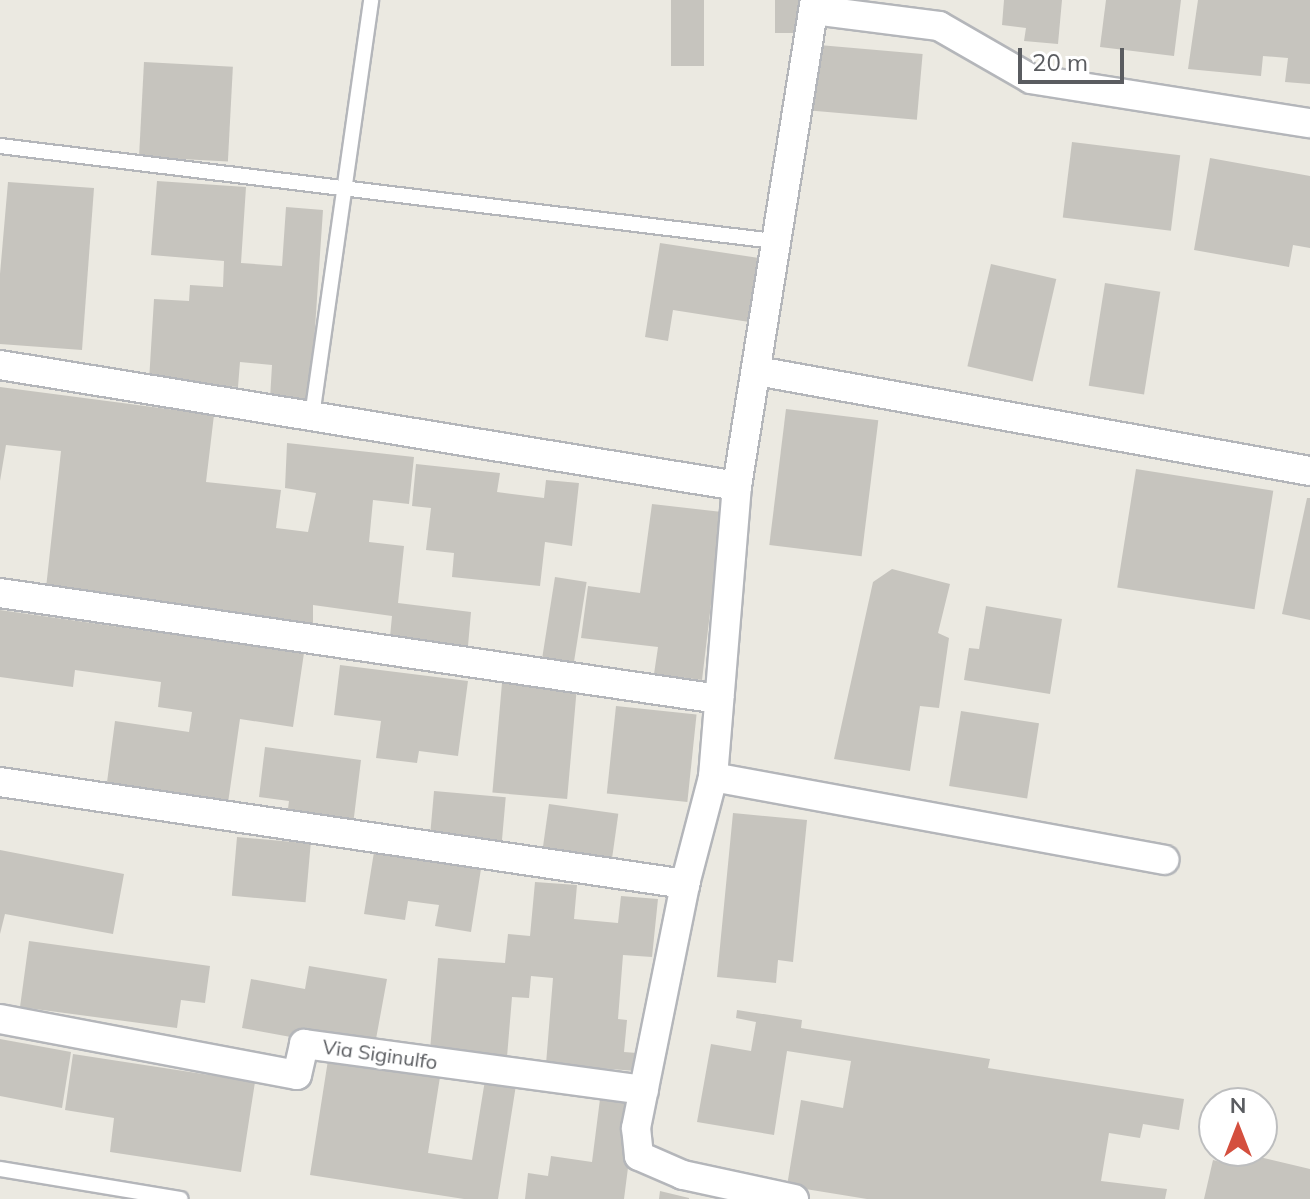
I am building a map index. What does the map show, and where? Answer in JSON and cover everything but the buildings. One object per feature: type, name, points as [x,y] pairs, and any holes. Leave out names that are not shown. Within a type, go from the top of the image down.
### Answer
[{"type":"street","points":[[794,1199],[683,1175],[639,1156],[636,1128],[685,884],[713,777],[737,486],[757,371],[774,241],[815,5],[939,26],[1031,79],[1310,123]]},
{"type":"street","points":[[0,365],[737,486]]},
{"type":"street","points":[[757,371],[1310,471]]},
{"type":"street","points":[[0,593],[719,699]]},
{"type":"street","points":[[713,777],[1164,860]]},
{"type":"street","points":[[0,782],[685,884]]},
{"type":"street","name":"Via Siginulfo","points":[[0,1019],[297,1075],[304,1044],[644,1090]]},
{"type":"lane","points":[[312,416],[371,0]]},
{"type":"lane","points":[[0,146],[774,241]]},
{"type":"lane","points":[[0,1169],[181,1199]]}]
